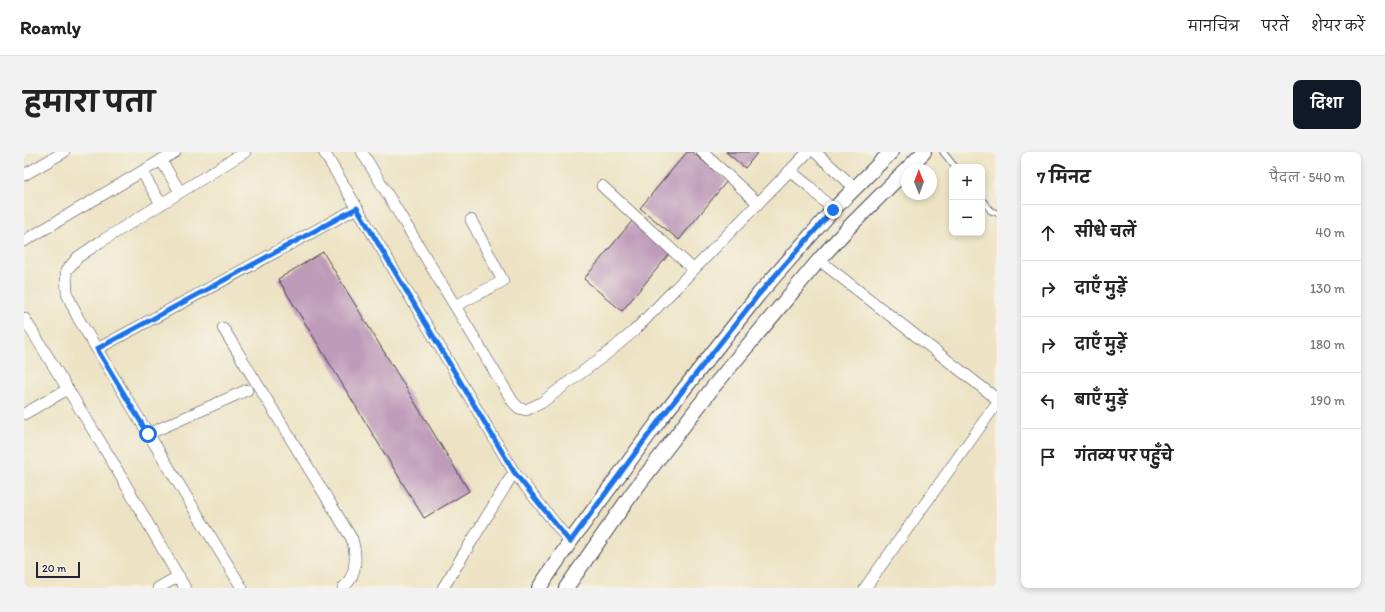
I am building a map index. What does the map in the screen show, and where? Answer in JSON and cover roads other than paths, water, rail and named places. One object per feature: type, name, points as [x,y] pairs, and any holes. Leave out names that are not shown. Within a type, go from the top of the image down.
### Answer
[{"type":"street","points":[[24,175],[64,152]]},
{"type":"street","points":[[24,241],[175,152]]},
{"type":"street","points":[[242,588],[78,318],[67,294],[66,271],[78,257],[245,152]]},
{"type":"street","points":[[324,152],[514,472],[570,542]]},
{"type":"street","points":[[362,152],[513,402],[519,408],[526,410],[541,403],[634,331],[808,152]]},
{"type":"street","points":[[702,152],[758,203]]},
{"type":"street","points":[[815,152],[855,188]]},
{"type":"street","points":[[539,588],[570,542],[668,410],[759,294],[833,210],[891,152]]},
{"type":"street","points":[[566,588],[633,492],[714,386],[819,260],[851,225],[924,152]]},
{"type":"street","points":[[161,160],[180,192]]},
{"type":"street","points":[[790,171],[809,186],[833,210]]},
{"type":"street","points":[[142,172],[161,204]]},
{"type":"street","points":[[602,186],[693,269]]},
{"type":"street","points":[[97,349],[357,208]]},
{"type":"street","points":[[455,306],[503,281],[471,220]]},
{"type":"street","points":[[819,260],[997,399]]},
{"type":"street","points":[[24,318],[112,461],[186,588]]},
{"type":"street","points":[[223,328],[352,539],[355,550],[353,574],[343,588]]},
{"type":"street","points":[[24,414],[68,389]]},
{"type":"street","points":[[148,434],[247,390]]},
{"type":"street","points":[[865,588],[997,403]]},
{"type":"street","points":[[443,588],[514,472]]},
{"type":"street","points":[[158,588],[179,576]]},
{"type":"lane","points":[[943,152],[953,164]]},
{"type":"lane","points":[[983,200],[991,210],[997,213]]}]
